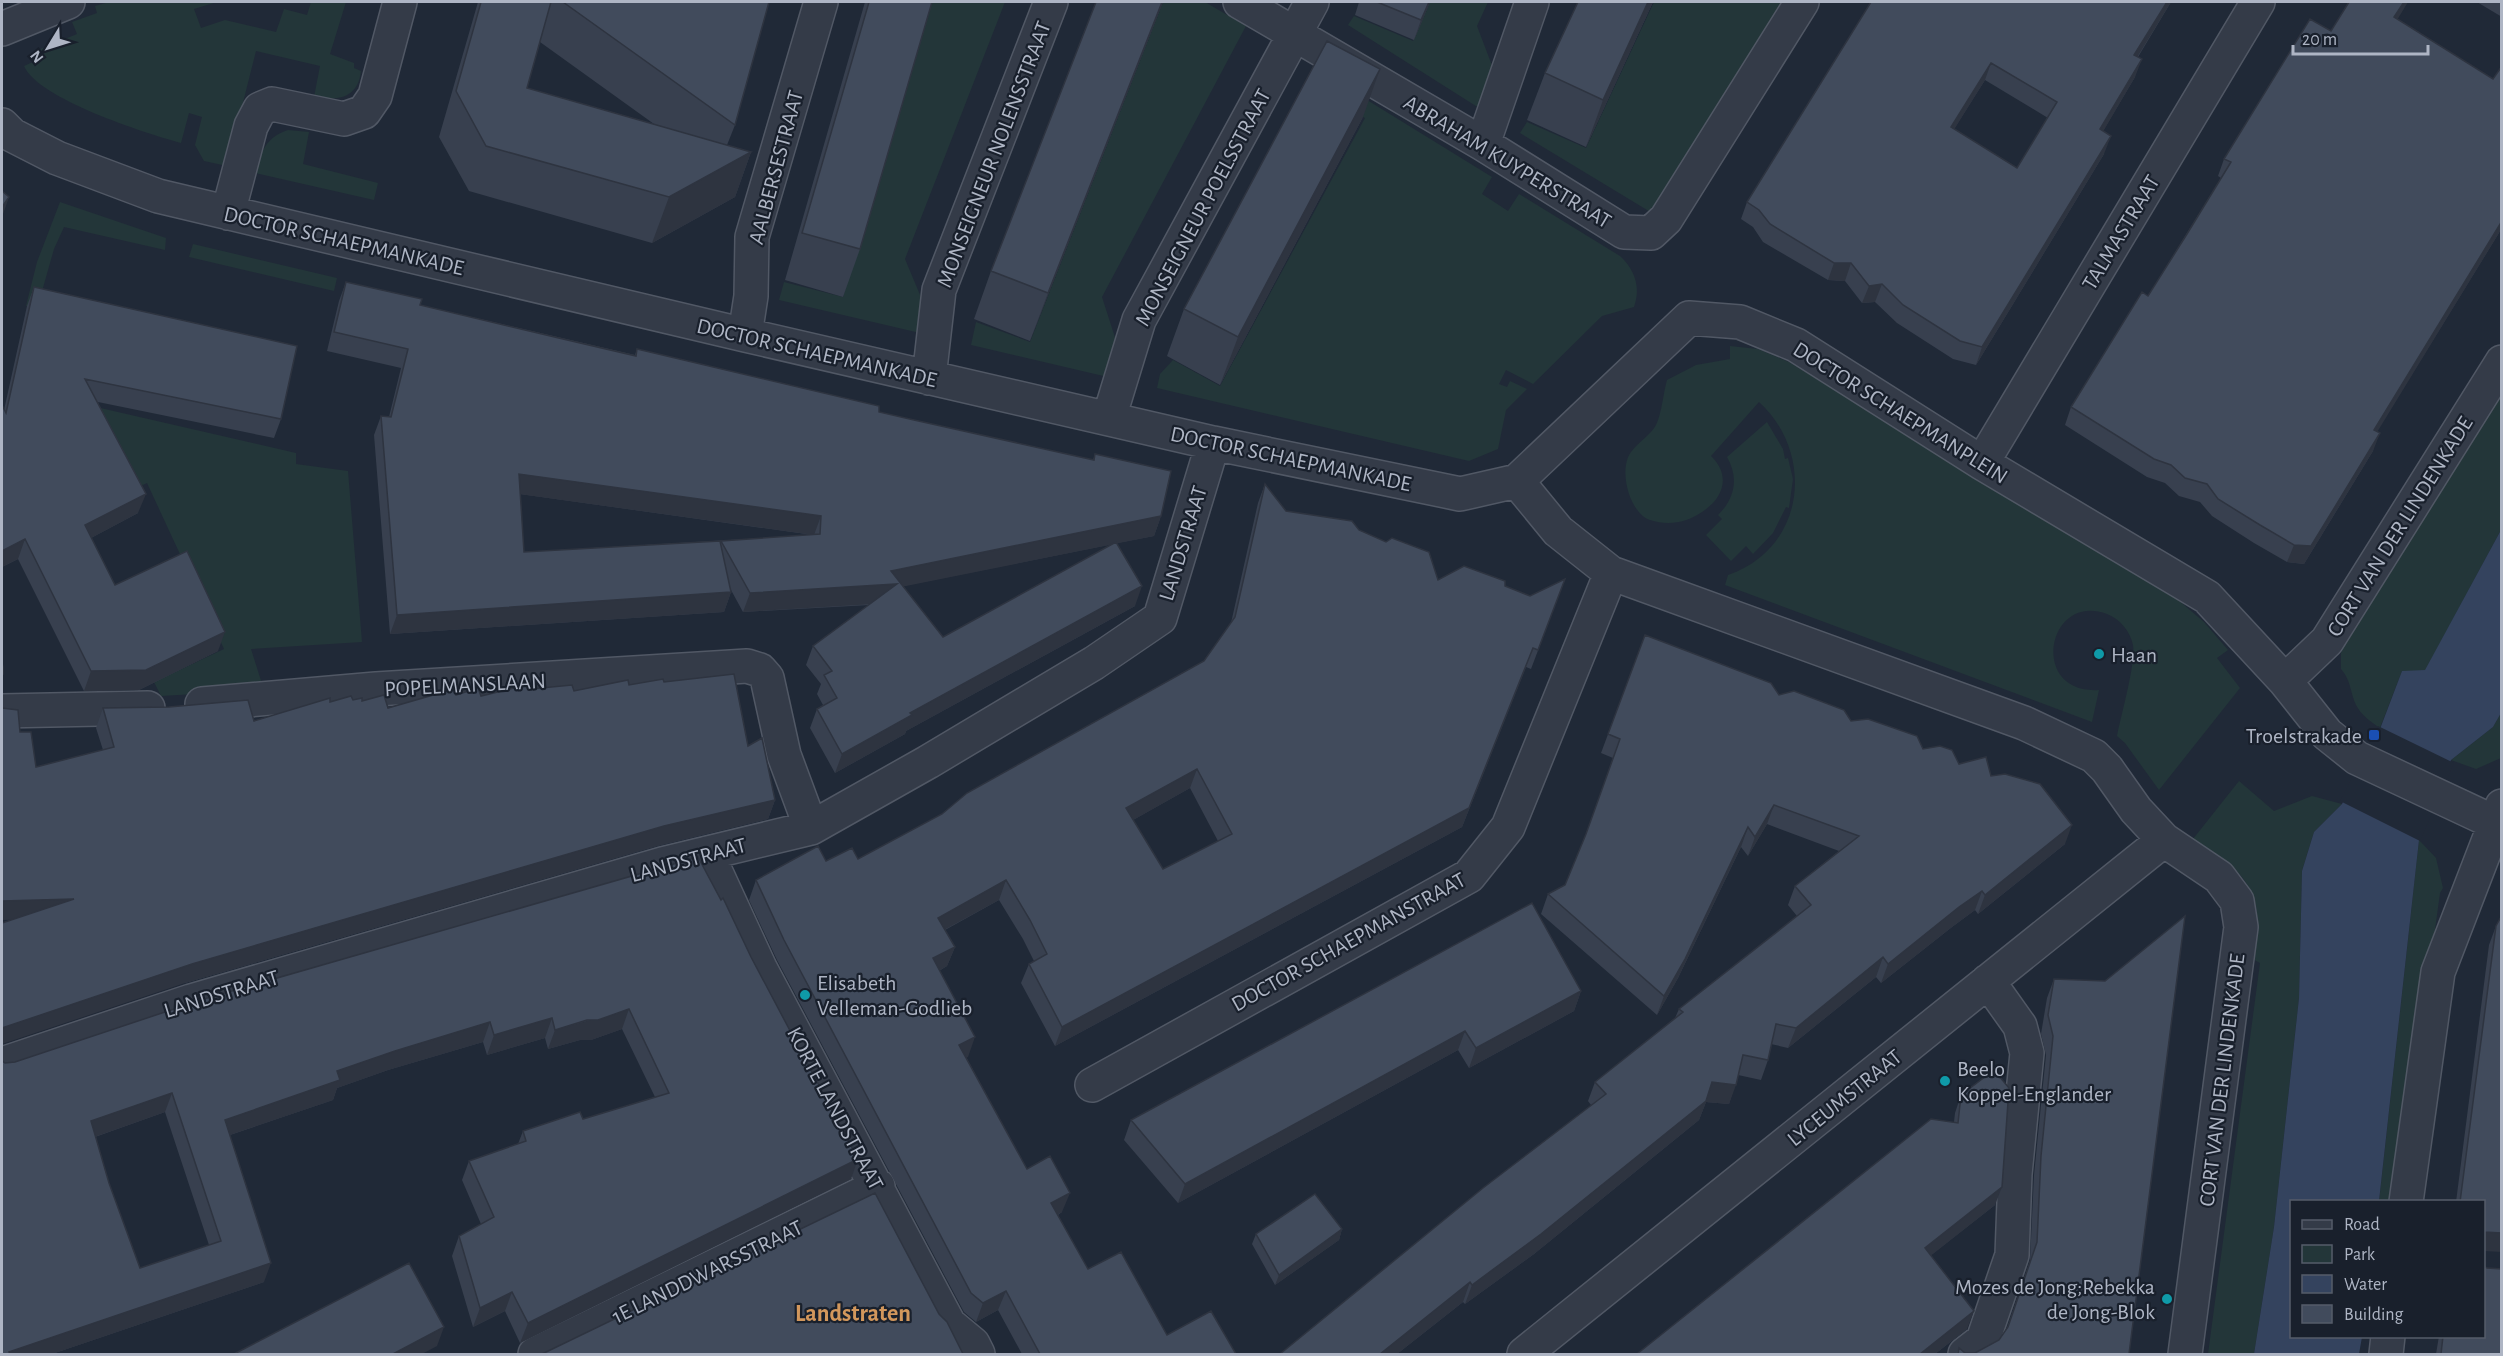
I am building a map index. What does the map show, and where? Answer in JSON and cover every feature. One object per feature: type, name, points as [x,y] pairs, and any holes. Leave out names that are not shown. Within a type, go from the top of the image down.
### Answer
[{"type":"street","points":[[2,28],[68,2]]},
{"type":"street","points":[[228,213],[251,126],[260,109],[272,104],[345,119],[364,112],[375,96],[400,2]]},
{"type":"street","name":"AALBERSESTRAAT","points":[[746,335],[752,237],[821,2]]},
{"type":"street","name":"MONSEIGNEUR NOLENSSTRAAT","points":[[929,378],[939,290],[1051,2]]},
{"type":"street","name":"ABRAHAM KUYPERSTRAAT","points":[[1240,2],[1483,144],[1624,232],[1651,232],[1666,219],[1802,2]]},
{"type":"street","name":"MONSEIGNEUR POELSSTRAAT","points":[[1110,418],[1139,320],[1312,2]]},
{"type":"street","points":[[1483,144],[1532,2]]},
{"type":"street","name":"TALMASTRAAT","points":[[1982,463],[2258,2]]},
{"type":"street","name":"DOCTOR SCHAEPMANKADE","points":[[2,125],[12,135],[57,158],[158,196],[746,335],[1213,443],[1460,494],[1517,481]]},
{"type":"street","name":"DOCTOR SCHAEPMANPLEIN","points":[[1517,481],[1689,318],[1740,322],[1796,345],[1982,463],[2207,597],[2285,681],[2327,734],[2356,758],[2440,798],[2499,818]]},
{"type":"street","name":"CORT VAN DER LINDENKADE","points":[[2285,681],[2327,641],[2502,362]]},
{"type":"street","name":"LANDSTRAAT","points":[[2,1064],[191,1001],[707,853],[811,828],[928,762],[1094,663],[1160,618],[1213,443]]},
{"type":"street","points":[[1517,481],[1558,531],[1611,573],[2024,723],[2094,756],[2107,769],[2136,810],[2164,840]]},
{"type":"street","name":"DOCTOR SCHAEPMANSTRAAT","points":[[1092,1085],[1469,876],[1508,827],[1611,573]]},
{"type":"street","name":"POPELMANSLAAN","points":[[2,711],[160,708],[376,689],[747,666],[760,670],[767,678],[784,755],[811,828]]},
{"type":"street","points":[[2406,1200],[2438,972],[2499,818]]},
{"type":"street","name":"CORT VAN DER LINDENKADE","points":[[2164,840],[2219,877],[2237,901],[2241,927],[2185,1354]]},
{"type":"street","name":"LYCEUMSTRAAT","points":[[1524,1354],[2164,840]]},
{"type":"street","name":"KORTE LANDSTRAAT","points":[[707,853],[760,968],[878,1186],[949,1324],[973,1344],[978,1354]]},
{"type":"street","points":[[1965,1354],[1983,1340],[2012,1255],[2015,1174],[2027,1053],[2020,1026],[1988,981]]},
{"type":"street","name":"1E LANDDWARSSTRAAT","points":[[535,1354],[878,1186]]},
{"type":"street","points":[[2386,1354],[2388,1338]]},
{"type":"green space","points":[[109,2],[217,2],[194,9],[201,28],[225,20],[276,32],[284,9],[307,15],[311,2],[346,2],[330,54],[354,63],[354,68],[361,71],[359,80],[351,93],[345,96],[331,99],[314,97],[320,66],[256,51],[227,166],[204,161],[195,145],[202,117],[189,113],[181,143],[119,123],[70,102],[49,91],[33,78],[24,66],[35,61],[38,50],[77,34],[72,22],[97,13],[95,6]]},
{"type":"green space","points":[[928,2],[1005,2],[905,259],[928,314],[920,333],[779,300],[784,282],[843,297]]},
{"type":"green space","points":[[1163,2],[1205,2],[1246,26],[1102,297],[1119,350],[1112,378],[971,345],[976,322],[1030,342]]},
{"type":"green space","points":[[1430,2],[1488,2],[1477,26],[1493,68],[1479,108],[1348,25],[1354,16],[1413,41]]},
{"type":"green space","points":[[1654,2],[1786,2],[1652,213],[1520,133],[1527,122],[1586,148]]},
{"type":"green space","points":[[1320,71],[1492,177],[1482,194],[1508,211],[1519,194],[1620,256],[1633,273],[1637,286],[1634,307],[1602,316],[1533,384],[1506,370],[1499,384],[1507,387],[1510,381],[1527,389],[1506,410],[1498,449],[1469,461],[1157,388],[1160,374],[1173,360],[1220,386],[1365,118],[1310,90]]},
{"type":"green space","points":[[288,130],[309,132],[303,164],[378,183],[374,200],[255,173],[269,141]]},
{"type":"green space","points":[[60,202],[166,238],[165,250],[64,227],[54,249],[37,309],[26,306],[37,262]]},
{"type":"green space","points":[[193,244],[337,278],[334,291],[189,257]]},
{"type":"green space","points":[[1730,346],[1758,349],[1789,362],[2177,599],[2204,622],[2228,650],[2217,658],[2240,688],[2159,790],[2125,743],[2117,736],[2130,676],[2133,645],[2127,630],[2112,616],[2087,611],[2070,617],[2059,629],[2054,645],[2055,662],[2062,677],[2076,687],[2099,690],[2092,722],[1725,585],[1728,575],[1754,562],[1773,544],[1787,523],[1794,498],[1795,473],[1789,447],[1777,423],[1759,402],[1711,456],[1717,463],[1723,478],[1720,493],[1710,506],[1696,516],[1683,521],[1663,523],[1650,520],[1636,509],[1628,490],[1627,460],[1631,452],[1656,425],[1667,380],[1696,365],[1730,359]]},
{"type":"green space","points":[[2501,388],[2501,530],[2425,671],[2402,671],[2380,728],[2358,709],[2349,682],[2341,669],[2341,653],[2345,642]]},
{"type":"green space","points":[[83,404],[296,453],[296,464],[348,471],[362,642],[251,649],[264,690],[161,696],[154,682],[224,649],[147,483],[128,492]]},
{"type":"green space","points":[[1767,422],[1783,449],[1785,459],[1788,458],[1793,479],[1789,508],[1786,507],[1773,533],[1753,554],[1746,546],[1731,561],[1706,535],[1722,519],[1718,515],[1731,495],[1734,480],[1727,457]]},
{"type":"green space","points":[[2501,713],[2501,758],[2476,769],[2451,760],[2493,727]]},
{"type":"green space","points":[[2239,781],[2274,811],[2312,796],[2342,804],[2314,832],[2302,871],[2299,998],[2274,1227],[2254,1354],[2208,1354],[2260,963],[2249,957],[2257,925],[2257,910],[2247,884],[2228,863],[2193,839]]},
{"type":"green space","points":[[2419,840],[2436,858],[2443,888],[2440,893],[2398,1200],[2379,1200]]},
{"type":"water","points":[[2501,530],[2501,713],[2493,727],[2451,760],[2419,840],[2379,1200],[2290,1200],[2290,1338],[2362,1338],[2359,1354],[2254,1354],[2274,1227],[2299,998],[2302,871],[2314,832],[2342,804],[2380,729],[2402,671],[2425,670]]},
{"type":"pier","points":[[2378,726],[2454,763],[2420,841],[2340,801]]},
{"type":"building","points":[[481,2],[551,2],[527,88],[751,152],[669,197],[486,146],[456,91]]},
{"type":"building","points":[[563,2],[769,2],[735,125]]},
{"type":"building","points":[[869,2],[932,2],[860,249],[802,233]]},
{"type":"building","points":[[1096,2],[1162,2],[1048,293],[991,271]]},
{"type":"building","points":[[1377,2],[1429,2],[1421,20]]},
{"type":"building","points":[[1578,2],[1648,2],[1603,100],[1545,73]]},
{"type":"building","points":[[1871,2],[2167,2],[2134,55],[2142,59],[2100,129],[2111,136],[1982,347],[1960,341],[1903,305],[1882,284],[1869,286],[1851,263],[1834,263],[1770,224],[1759,210],[1747,202]],"holes":[[[1991,63],[2057,102],[2017,168],[1951,127]]]},
{"type":"building","points":[[2349,2],[2404,2],[2394,17],[2493,79],[2502,66],[2502,221],[2374,430],[2380,433],[2311,546],[2294,545],[2218,499],[2207,484],[2185,478],[2171,465],[2154,459],[2071,407],[2142,292],[2148,296],[2187,234],[2231,162],[2224,159],[2310,19],[2331,31]]},
{"type":"building","points":[[1327,41],[1380,69],[1238,337],[1184,309]]},
{"type":"building","points":[[2,191],[9,197],[2,207]]},
{"type":"building","points":[[346,282],[422,299],[420,305],[636,356],[637,349],[879,406],[879,412],[1094,460],[1095,454],[1171,471],[1161,516],[891,571],[943,637],[1116,542],[1142,586],[910,713],[912,715],[842,754],[817,709],[837,698],[824,675],[832,671],[813,646],[897,584],[750,593],[721,541],[820,534],[821,516],[519,474],[524,552],[720,541],[731,592],[397,615],[381,416],[391,417],[408,349],[334,332]]},
{"type":"building","points":[[34,287],[297,346],[281,419],[85,379],[146,494],[85,525],[115,585],[187,551],[225,632],[146,670],[91,671],[25,539],[2,551],[2,405],[6,413]]},
{"type":"building","points":[[1265,484],[1286,511],[1352,521],[1359,530],[1386,542],[1392,538],[1429,552],[1438,580],[1464,566],[1505,581],[1505,586],[1530,596],[1565,579],[1538,650],[1533,648],[1469,808],[1062,1027],[1029,964],[1047,954],[1006,880],[938,918],[955,947],[933,958],[975,1037],[959,1045],[1027,1169],[1050,1156],[1070,1193],[1051,1203],[1088,1269],[1121,1252],[1167,1335],[1211,1311],[1236,1354],[1040,1354],[1006,1291],[983,1303],[971,1293],[784,940],[756,880],[818,846],[826,861],[852,848],[858,859],[942,814],[967,793],[1204,661],[1235,617]],"holes":[[[1197,769],[1232,834],[1163,869],[1126,808]]]},
{"type":"building","points":[[1645,635],[1771,683],[1779,695],[1794,691],[1844,710],[1851,721],[1868,719],[1917,736],[1923,749],[1940,746],[1952,750],[1959,764],[1986,757],[1991,776],[2005,774],[2040,784],[2072,825],[1985,895],[1982,891],[1959,907],[1888,964],[1883,957],[1796,1028],[1776,1024],[1768,1060],[1743,1055],[1736,1085],[1712,1082],[1706,1101],[1541,1234],[1472,1285],[1470,1282],[1380,1354],[1280,1354],[1483,1188],[1606,1094],[1595,1082],[1683,1012],[1679,1009],[1811,905],[1795,886],[1859,836],[1774,805],[1755,837],[1748,827],[1685,959],[1664,996],[1548,894],[1565,885],[1586,834],[1620,739],[1608,734]]},
{"type":"building","points":[[734,674],[748,746],[762,738],[775,800],[664,826],[192,964],[2,1028],[2,923],[74,899],[2,901],[2,708],[18,710],[20,732],[31,732],[36,767],[114,747],[103,708],[169,707],[248,700],[254,721],[330,698],[330,702],[351,696],[353,700],[362,698],[362,701],[384,695],[388,708],[454,689],[456,695],[478,688],[481,696],[530,684],[531,689],[572,685],[574,691],[628,680],[629,685],[663,679],[664,682]]},
{"type":"building","points":[[698,857],[721,900],[723,898],[751,957],[858,1159],[528,1323],[512,1292],[480,1308],[459,1236],[494,1217],[469,1161],[526,1141],[523,1131],[580,1112],[583,1119],[669,1093],[629,1009],[598,1020],[587,1020],[555,1030],[552,1018],[494,1035],[490,1022],[337,1071],[340,1080],[225,1120],[271,1263],[9,1352],[10,1354],[2,1354],[2,1061],[15,1062],[204,999]],"holes":[[[172,1093],[221,1241],[140,1268],[109,1183],[91,1121]]]},
{"type":"building","points":[[1532,903],[1581,991],[1476,1048],[1465,1031],[1185,1184],[1131,1120]]},
{"type":"building","points":[[2502,915],[2502,1233],[2485,1232],[2485,1200],[2460,1200],[2496,926]]},
{"type":"building","points":[[2185,916],[2129,1354],[1958,1354],[1959,1348],[1965,1353],[1975,1353],[1999,1340],[2008,1327],[2037,1242],[2041,1156],[2053,1036],[2048,1015],[2054,979],[2105,981]]},
{"type":"building","points":[[1994,1070],[2009,1088],[2002,1187],[1925,1248],[1974,1311],[1920,1354],[1637,1354],[1931,1119],[1958,1123],[1961,1095]]},
{"type":"building","points":[[875,1193],[939,1314],[947,1322],[963,1354],[542,1354]]},
{"type":"building","points":[[1315,1194],[1342,1229],[1279,1275],[1256,1234]]},
{"type":"building","points":[[409,1263],[444,1327],[393,1354],[234,1354]]},
{"type":"building","points":[[2485,1267],[2502,1269],[2502,1354],[2441,1354],[2443,1338],[2485,1338]]},
{"type":"place","name":"Haan","points":[[2099,654]]},
{"type":"place","name":"Troelstrakade","points":[[2374,735]]},
{"type":"place","name":"Elisabeth Velleman-Godlieb","points":[[805,995]]},
{"type":"place","name":"Beelo Koppel-Englander","points":[[1945,1081]]},
{"type":"place","name":"Mozes de Jong;Rebekka de Jong-Blok","points":[[2167,1299]]},
{"type":"district","name":"Landstraten","points":[[853,1313]]}]
